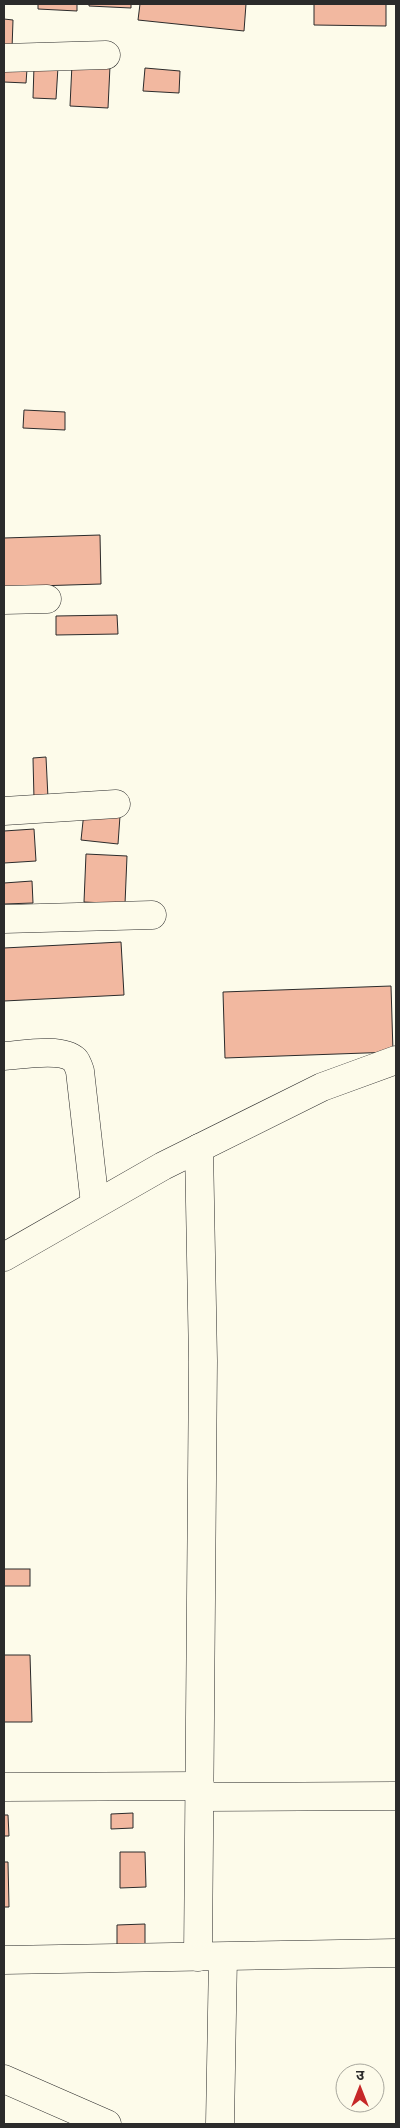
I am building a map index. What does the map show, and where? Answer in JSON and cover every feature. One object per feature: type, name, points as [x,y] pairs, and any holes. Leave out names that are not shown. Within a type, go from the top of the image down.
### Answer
[{"type":"street","points":[[4,58],[106,55]]},
{"type":"street","points":[[4,600],[47,599]]},
{"type":"street","points":[[4,811],[116,804]]},
{"type":"street","points":[[4,919],[152,915]]},
{"type":"street","points":[[4,1056],[55,1053],[65,1054],[75,1060],[80,1071],[95,1204]]},
{"type":"street","points":[[4,1257],[95,1204],[199,1148],[322,1087],[396,1060]]},
{"type":"street","points":[[199,1148],[204,1361],[200,1792],[220,2124]]},
{"type":"street","points":[[4,1787],[396,1796]]},
{"type":"street","points":[[4,1960],[396,1952]]},
{"type":"street","points":[[4,2078],[107,2124]]},
{"type":"building","points":[[38,4],[77,4],[77,11],[38,9]]},
{"type":"building","points":[[89,4],[131,4],[131,8],[89,6]]},
{"type":"building","points":[[140,4],[246,4],[244,31],[138,20]]},
{"type":"building","points":[[314,4],[386,4],[386,26],[314,25]]},
{"type":"building","points":[[4,19],[13,20],[12,49],[4,49]]},
{"type":"building","points":[[72,64],[110,66],[108,108],[70,106]]},
{"type":"building","points":[[34,66],[58,67],[56,99],[33,98]]},
{"type":"building","points":[[4,68],[27,69],[26,83],[4,82]]},
{"type":"building","points":[[145,68],[180,71],[179,93],[143,91]]},
{"type":"building","points":[[24,410],[65,412],[65,430],[23,428]]},
{"type":"building","points":[[100,535],[101,584],[4,587],[4,538]]},
{"type":"building","points":[[117,615],[118,634],[56,635],[56,616]]},
{"type":"building","points":[[46,757],[48,798],[34,799],[33,758]]},
{"type":"building","points":[[84,812],[120,816],[118,844],[81,840]]},
{"type":"building","points":[[34,829],[36,861],[4,863],[4,831]]},
{"type":"building","points":[[86,854],[127,856],[125,904],[84,902]]},
{"type":"building","points":[[32,881],[33,903],[4,904],[4,883]]},
{"type":"building","points":[[121,942],[124,995],[4,1001],[4,948]]},
{"type":"building","points":[[391,986],[393,1052],[225,1058],[223,992]]},
{"type":"building","points":[[4,1569],[30,1569],[30,1586],[4,1586]]},
{"type":"building","points":[[4,1655],[30,1655],[32,1722],[4,1722]]},
{"type":"building","points":[[133,1813],[133,1828],[111,1829],[111,1814]]},
{"type":"building","points":[[4,1815],[8,1815],[9,1836],[4,1836]]},
{"type":"building","points":[[120,1852],[145,1852],[146,1887],[120,1888]]},
{"type":"building","points":[[4,1862],[8,1862],[9,1907],[4,1907]]},
{"type":"building","points":[[145,1924],[145,1946],[117,1946],[117,1925]]}]
